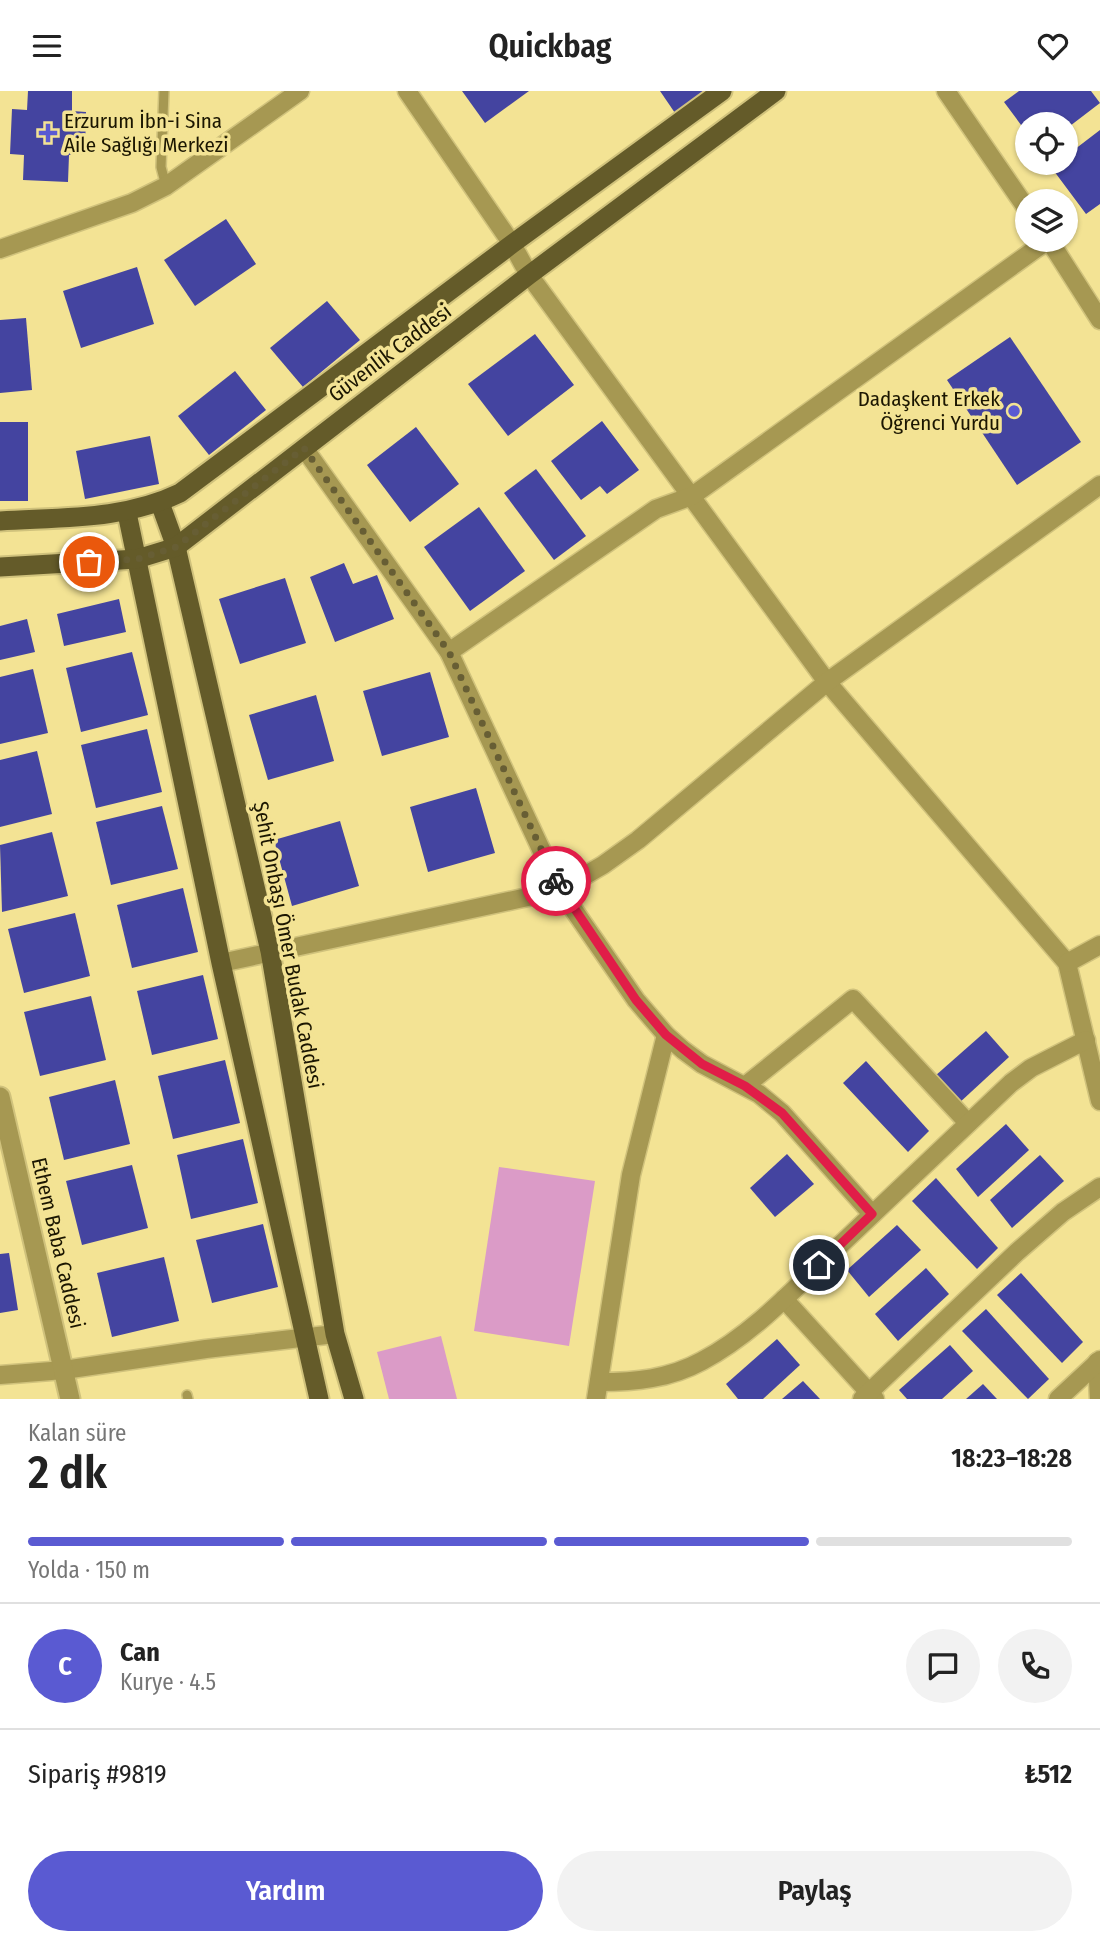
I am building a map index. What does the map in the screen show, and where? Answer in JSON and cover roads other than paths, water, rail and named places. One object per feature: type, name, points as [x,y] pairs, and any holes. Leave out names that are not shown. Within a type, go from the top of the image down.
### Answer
[{"type":"main road","name":"Güvenlik Caddesi","points":[[0,521],[127,513],[160,503],[200,479],[512,244],[722,91]]},
{"type":"main road","name":"Güvenlik Caddesi","points":[[0,568],[138,559],[176,547],[529,275],[776,91]]},
{"type":"main road","name":"Şehit Onbaşı Ömer Budak Caddesi","points":[[160,503],[176,547],[270,951],[335,1334],[354,1399]]},
{"type":"main road","points":[[127,513],[221,963],[319,1399]]},
{"type":"street","points":[[0,249],[132,203],[166,186],[300,91]]},
{"type":"street","points":[[407,91],[512,244],[529,275],[827,682],[1067,963],[1100,1101]]},
{"type":"street","points":[[946,91],[1015,192]]},
{"type":"street","points":[[449,652],[656,509],[692,496],[1032,252]]},
{"type":"street","points":[[1057,252],[1100,320]]},
{"type":"street","points":[[304,448],[449,652],[560,890],[636,1000],[666,1035],[702,1064],[745,1086],[771,1104],[793,1124],[872,1214]]},
{"type":"street","points":[[221,963],[560,890],[603,865],[638,840],[827,682],[1100,485]]},
{"type":"street","points":[[1067,963],[1100,945]]},
{"type":"street","points":[[745,1086],[853,999],[968,1123]]},
{"type":"street","points":[[666,1035],[631,1175],[597,1390],[673,1374],[702,1361],[733,1341],[784,1299],[1011,1083],[1031,1068],[1086,1040]]},
{"type":"street","name":"Ethem Baba Caddesi","points":[[0,1097],[70,1399]]},
{"type":"street","points":[[784,1299],[869,1397],[1054,1220],[1100,1187]]},
{"type":"street","points":[[0,1375],[64,1370],[206,1349],[335,1334]]},
{"type":"street","points":[[1058,1399],[1099,1361]]},
{"type":"street","points":[[1099,1361],[1099,1399]]},
{"type":"lane","points":[[164,91],[160,159],[166,186]]},
{"type":"place","name":"Erzurum İbn-i Sina Aile Sağlığı Merkezi","points":[[48,133]]},
{"type":"place","name":"Dadaşkent Erkek Öğrenci Yurdu","points":[[1014,411]]}]
